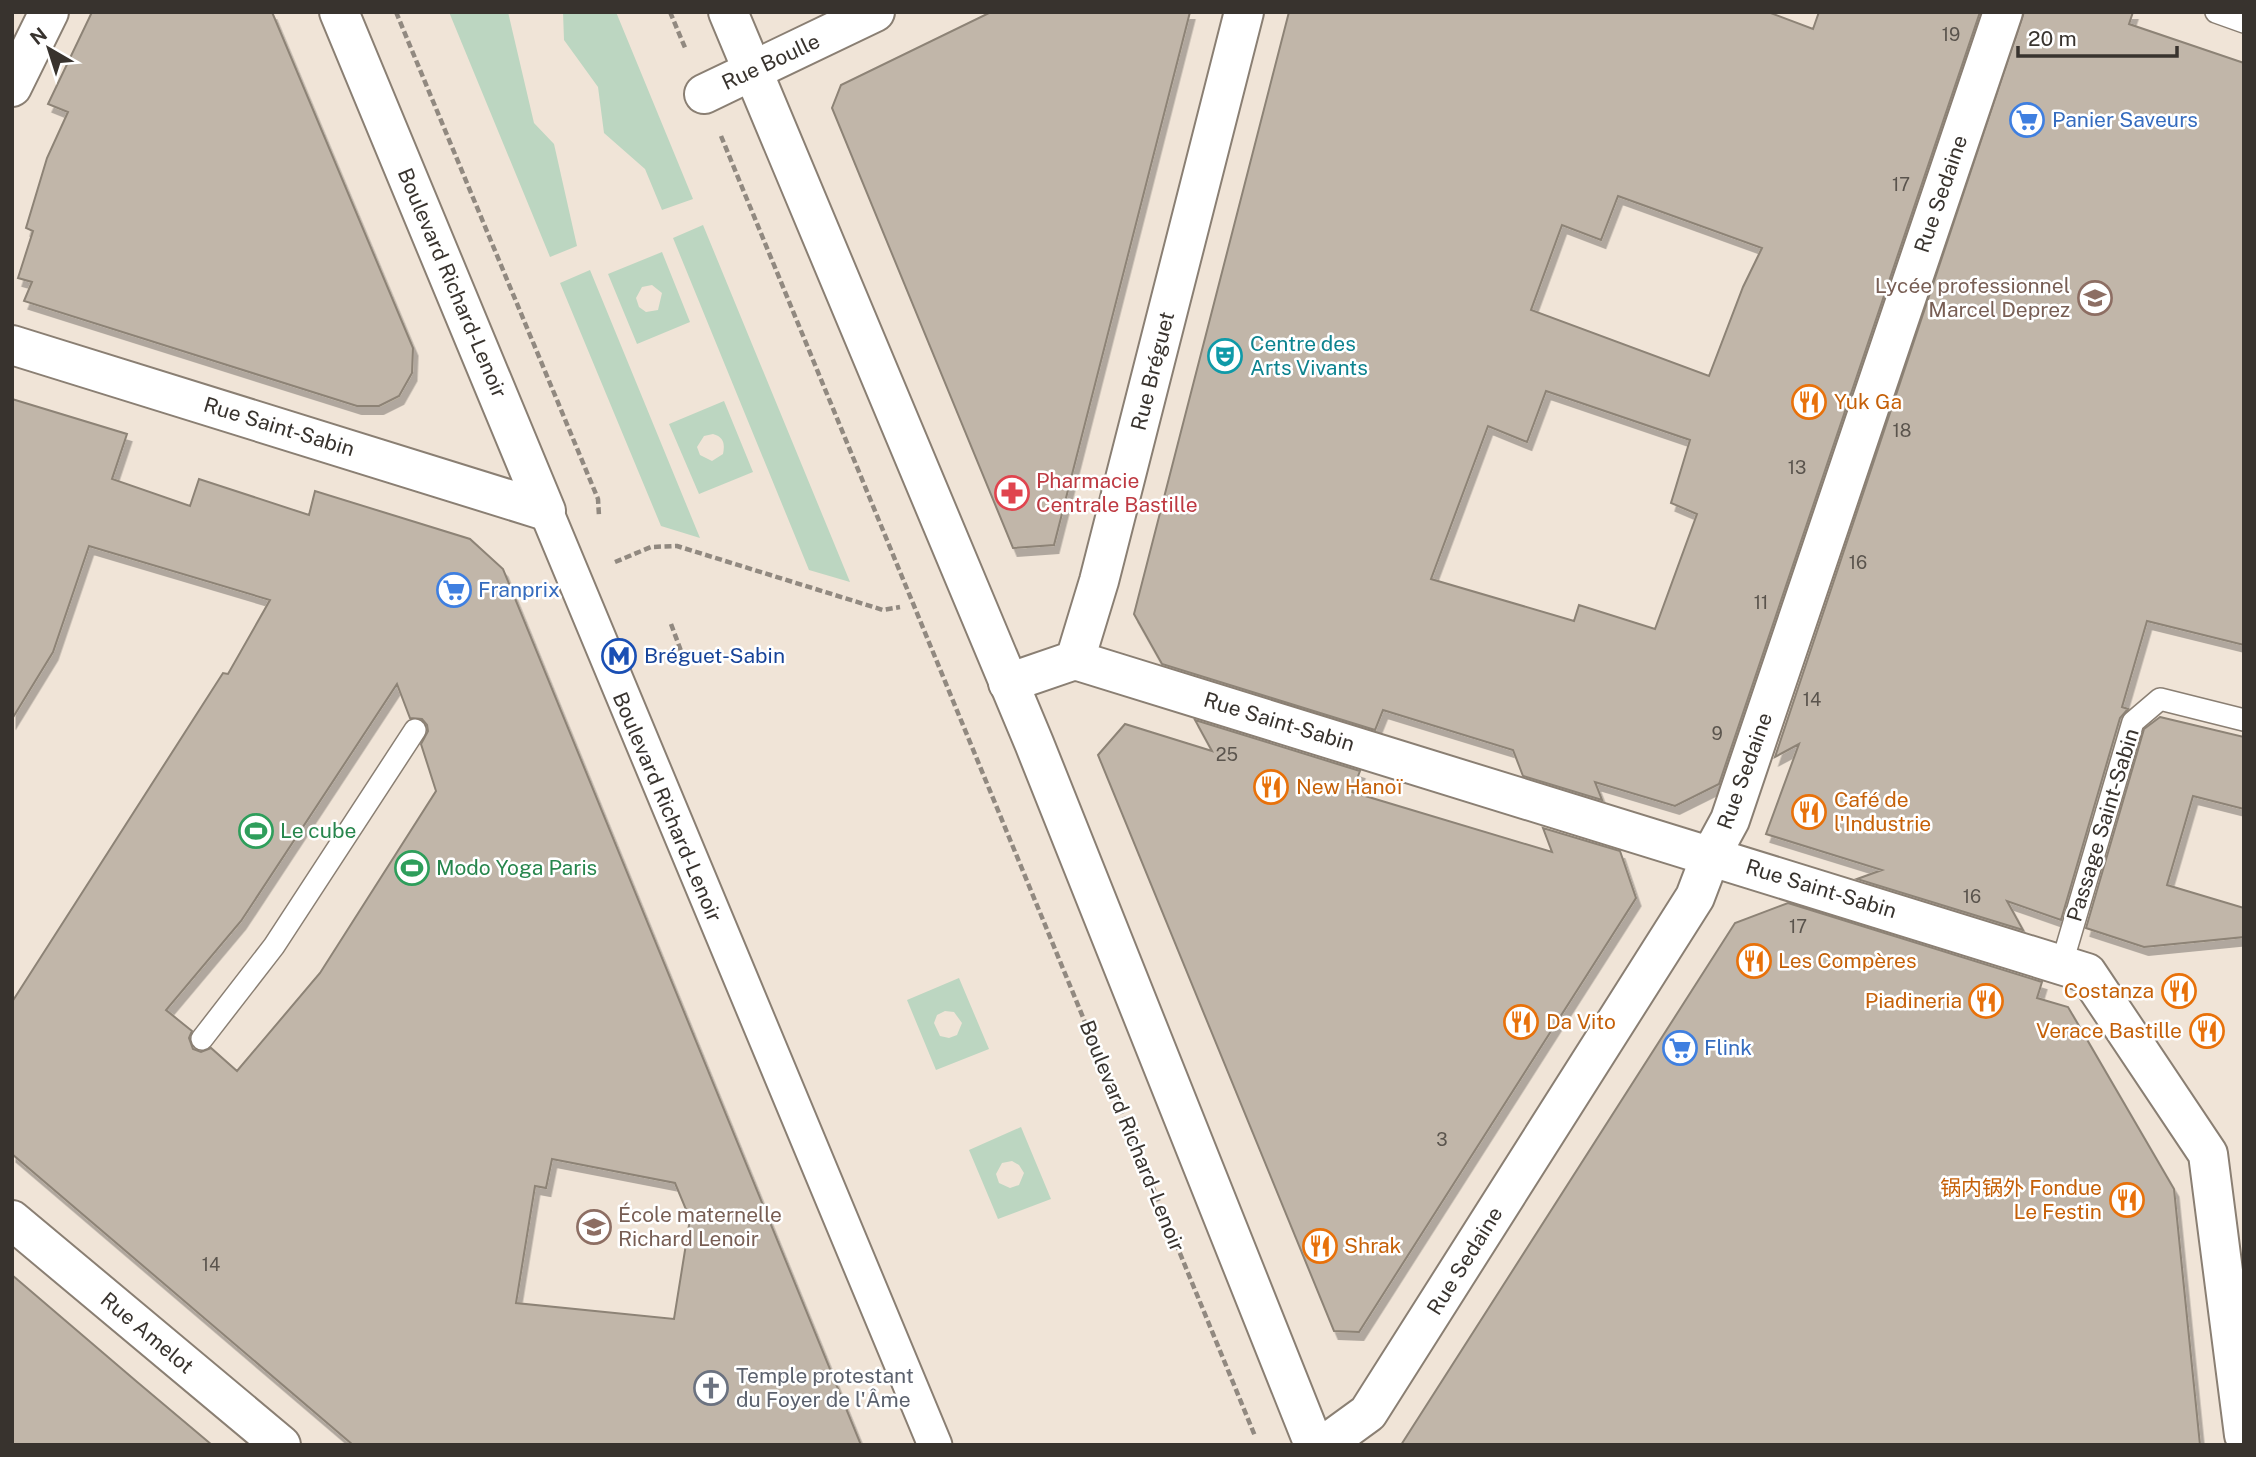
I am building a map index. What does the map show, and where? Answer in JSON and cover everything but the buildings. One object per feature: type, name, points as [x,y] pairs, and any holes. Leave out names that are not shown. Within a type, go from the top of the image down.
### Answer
[{"type":"street","points":[[12,87],[49,12]]},
{"type":"street","name":"Boulevard Richard-Lenoir","points":[[339,12],[607,663],[935,1445]]},
{"type":"street","points":[[727,12],[1008,683],[1314,1445]]},
{"type":"street","name":"Rue Boulle","points":[[704,94],[875,12]]},
{"type":"street","name":"Rue Bréguet","points":[[1074,660],[1099,581],[1244,12]]},
{"type":"street","name":"Rue Sedaine","points":[[1324,1445],[1368,1413],[1695,897],[1711,855],[1730,820],[2003,12]]},
{"type":"street","name":"Rue Saint-Sabin","points":[[12,345],[546,510]]},
{"type":"street","points":[[1008,683],[1074,660]]},
{"type":"street","name":"Rue Saint-Sabin","points":[[1074,660],[2062,962],[2087,973],[2208,1154],[2244,1435]]},
{"type":"street","name":"Rue Amelot","points":[[12,1220],[281,1445]]},
{"type":"lane","points":[[2216,12],[2244,22]]},
{"type":"lane","name":"Passage Saint-Sabin","points":[[2062,962],[2133,722],[2160,699],[2244,720]]},
{"type":"lane","points":[[202,1039],[274,946],[415,730]]},
{"type":"path","points":[[396,12],[598,499],[600,528]]},
{"type":"path","name":"Boulevard Richard-Lenoir","points":[[670,12],[1259,1445]]},
{"type":"path","points":[[614,562],[664,545],[689,549],[883,610],[900,607]]},
{"type":"path","points":[[670,624],[684,659]]},
{"type":"green space","points":[[449,12],[508,12],[534,123],[554,144],[577,246],[550,257]]},
{"type":"green space","points":[[563,12],[616,12],[693,199],[662,210],[645,169],[604,133],[598,87],[564,40]]},
{"type":"green space","points":[[703,225],[850,582],[809,570],[673,238]]},
{"type":"green space","points":[[662,252],[690,322],[637,344],[608,274]],"holes":[[[652,285],[662,293],[658,310],[646,312],[639,307],[636,298],[642,287]]]},
{"type":"green space","points":[[590,270],[700,538],[661,526],[560,283]]},
{"type":"green space","points":[[724,401],[753,472],[699,494],[669,424]],"holes":[[[713,434],[723,441],[724,447],[723,454],[712,461],[700,455],[697,447],[704,436]]]},
{"type":"green space","points":[[959,978],[989,1049],[936,1070],[907,1000]],"holes":[[[945,1011],[954,1012],[962,1023],[957,1035],[949,1038],[940,1036],[934,1023],[937,1015]]]},
{"type":"green space","points":[[1021,1127],[1051,1199],[998,1219],[969,1150]],"holes":[[[1012,1161],[1019,1165],[1024,1173],[1019,1185],[1010,1188],[999,1183],[996,1174],[1002,1163]]]},
{"type":"place","name":"Panier Saveurs","points":[[2027,120]]},
{"type":"place","name":"Lycée professionnel Marcel Deprez","points":[[2095,298]]},
{"type":"place","name":"Centre des Arts Vivants","points":[[1225,356]]},
{"type":"place","name":"Yuk Ga","points":[[1809,402]]},
{"type":"place","name":"Pharmacie Centrale Bastille","points":[[1012,493]]},
{"type":"place","name":"Franprix","points":[[454,590]]},
{"type":"place","name":"Bréguet-Sabin","points":[[619,656]]},
{"type":"place","name":"New Hanoï","points":[[1271,787]]},
{"type":"place","name":"Café de l'Industrie","points":[[1809,812]]},
{"type":"place","name":"Le cube","points":[[256,831]]},
{"type":"place","name":"Modo Yoga Paris","points":[[412,868]]},
{"type":"place","name":"Les Compères","points":[[1754,961]]},
{"type":"place","name":"Costanza","points":[[2179,991]]},
{"type":"place","name":"Piadineria","points":[[1986,1001]]},
{"type":"place","name":"Da Vito","points":[[1521,1022]]},
{"type":"place","name":"Verace Bastille","points":[[2207,1031]]},
{"type":"place","name":"Flink","points":[[1680,1048]]},
{"type":"place","name":"锅内锅外 Fondue Le Festin","points":[[2127,1200]]},
{"type":"place","name":"École maternelle Richard Lenoir","points":[[594,1227]]},
{"type":"place","name":"Shrak","points":[[1320,1246]]},
{"type":"place","name":"Temple protestant du Foyer de l'Âme","points":[[711,1388]]}]
